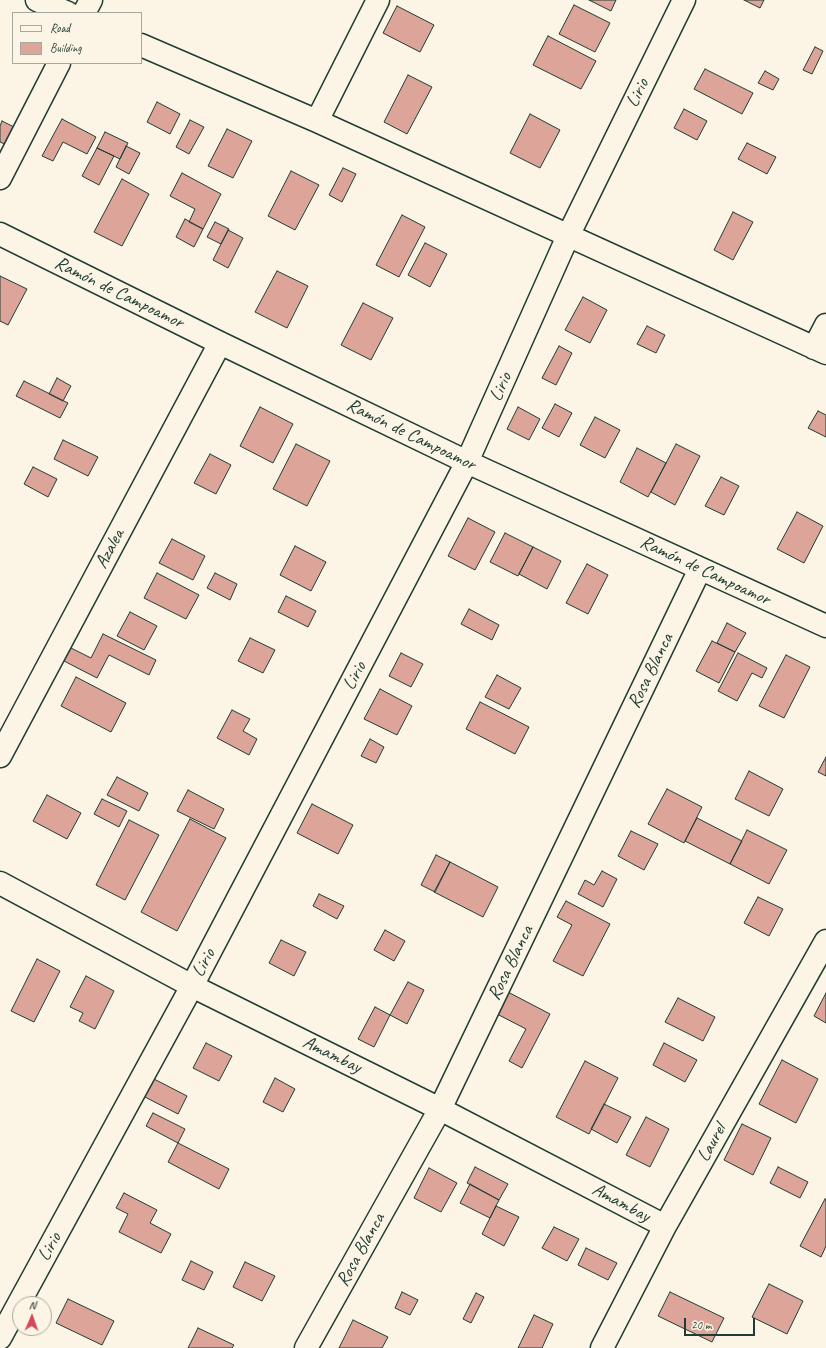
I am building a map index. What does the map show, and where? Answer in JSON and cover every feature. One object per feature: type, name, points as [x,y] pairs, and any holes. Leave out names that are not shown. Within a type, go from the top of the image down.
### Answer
[{"type":"street","points":[[37,0],[66,12]]},
{"type":"street","points":[[85,12],[91,0]]},
{"type":"street","points":[[318,121],[378,0]]},
{"type":"street","name":"Lirio","points":[[0,1338],[192,986],[467,462],[568,236],[684,0]]},
{"type":"street","points":[[142,45],[318,121],[820,351],[826,325]]},
{"type":"street","points":[[0,178],[58,64]]},
{"type":"street","name":"Ramón de Campoamor","points":[[0,234],[220,343],[467,462],[826,626]]},
{"type":"street","name":"Azalea","points":[[0,756],[220,343]]},
{"type":"street","name":"Rosa Blanca","points":[[306,1348],[440,1109],[700,569]]},
{"type":"street","name":"Amambay","points":[[0,884],[192,986],[440,1109],[665,1226]]},
{"type":"street","name":"Laurel","points":[[602,1348],[665,1226],[826,941]]},
{"type":"building","points":[[589,0],[616,0],[611,11]]},
{"type":"building","points":[[744,0],[764,0],[760,8]]},
{"type":"building","points":[[574,5],[610,23],[595,52],[559,34]]},
{"type":"building","points":[[397,6],[434,25],[420,52],[383,33]]},
{"type":"building","points":[[548,36],[596,61],[581,89],[533,65]]},
{"type":"building","points":[[815,47],[823,51],[812,74],[803,70]]},
{"type":"building","points":[[705,69],[753,93],[742,114],[694,89]]},
{"type":"building","points":[[765,71],[779,79],[773,90],[758,83]]},
{"type":"building","points":[[408,75],[432,87],[407,134],[384,122]]},
{"type":"building","points":[[157,102],[180,114],[170,134],[147,122]]},
{"type":"building","points":[[684,109],[707,121],[697,140],[674,128]]},
{"type":"building","points":[[530,114],[560,130],[540,168],[510,153]]},
{"type":"building","points":[[62,119],[96,137],[87,154],[63,142],[53,161],[42,156]]},
{"type":"building","points":[[190,120],[204,127],[189,154],[176,147]]},
{"type":"building","points":[[2,121],[18,129],[9,146],[0,142],[0,126]]},
{"type":"building","points":[[227,129],[252,141],[233,178],[208,166]]},
{"type":"building","points":[[105,132],[128,143],[120,159],[97,148]]},
{"type":"building","points":[[747,143],[776,157],[767,174],[738,159]]},
{"type":"building","points":[[126,146],[140,153],[129,174],[116,167]]},
{"type":"building","points":[[97,148],[114,156],[99,185],[82,176]]},
{"type":"building","points":[[343,168],[356,174],[342,202],[329,195]]},
{"type":"building","points":[[291,171],[319,185],[295,230],[268,216]]},
{"type":"building","points":[[182,173],[221,194],[203,229],[189,222],[195,209],[170,196]]},
{"type":"building","points":[[122,179],[149,194],[122,246],[94,232]]},
{"type":"building","points":[[733,212],[753,222],[733,260],[714,250]]},
{"type":"building","points":[[402,215],[425,227],[399,277],[376,265]]},
{"type":"building","points":[[185,219],[203,229],[194,247],[176,237]]},
{"type":"building","points":[[215,222],[229,229],[221,244],[207,237]]},
{"type":"building","points":[[228,230],[243,238],[228,268],[213,260]]},
{"type":"building","points":[[425,243],[447,254],[430,287],[408,275]]},
{"type":"building","points":[[277,271],[308,286],[287,328],[255,312]]},
{"type":"building","points":[[0,276],[27,289],[8,325],[0,321]]},
{"type":"building","points":[[583,297],[607,310],[590,343],[565,330]]},
{"type":"building","points":[[363,303],[393,318],[371,360],[341,345]]},
{"type":"building","points":[[647,326],[665,335],[656,353],[637,344]]},
{"type":"building","points":[[559,346],[572,353],[556,385],[542,378]]},
{"type":"building","points":[[57,378],[71,386],[63,401],[49,394]]},
{"type":"building","points":[[24,381],[68,403],[60,418],[16,396]]},
{"type":"building","points":[[555,404],[572,413],[559,437],[542,428]]},
{"type":"building","points":[[260,407],[293,424],[273,463],[240,446]]},
{"type":"building","points":[[518,407],[540,419],[529,440],[507,429]]},
{"type":"building","points":[[818,411],[826,415],[826,437],[808,428]]},
{"type":"building","points":[[595,417],[620,430],[605,458],[580,445]]},
{"type":"building","points":[[63,440],[98,457],[88,476],[54,459]]},
{"type":"building","points":[[296,444],[330,461],[307,506],[273,489]]},
{"type":"building","points":[[676,444],[700,456],[675,505],[651,492]]},
{"type":"building","points":[[637,448],[666,463],[648,497],[620,482]]},
{"type":"building","points":[[210,454],[231,465],[216,494],[194,483]]},
{"type":"building","points":[[33,467],[57,479],[48,497],[24,484]]},
{"type":"building","points":[[721,477],[739,486],[724,515],[705,506]]},
{"type":"building","points":[[797,512],[823,526],[804,563],[777,549]]},
{"type":"building","points":[[468,518],[495,532],[475,570],[448,556]]},
{"type":"building","points":[[505,533],[533,547],[518,576],[490,562]]},
{"type":"building","points":[[172,539],[205,556],[193,580],[159,563]]},
{"type":"building","points":[[295,546],[326,562],[311,591],[280,575]]},
{"type":"building","points":[[533,547],[561,561],[547,589],[519,574]]},
{"type":"building","points":[[587,564],[608,575],[588,614],[566,603]]},
{"type":"building","points":[[157,573],[199,595],[186,619],[144,598]]},
{"type":"building","points":[[215,573],[237,584],[230,600],[207,588]]},
{"type":"building","points":[[286,596],[316,611],[308,627],[278,612]]},
{"type":"building","points":[[469,609],[499,625],[492,640],[461,624]]},
{"type":"building","points":[[130,612],[157,626],[144,650],[117,636]]},
{"type":"building","points":[[727,623],[746,633],[735,652],[717,643]]},
{"type":"building","points":[[103,634],[156,660],[149,675],[109,655],[97,678],[64,661],[71,648],[91,658]]},
{"type":"building","points":[[250,638],[275,650],[263,673],[238,661]]},
{"type":"building","points":[[712,641],[735,652],[719,683],[696,671]]},
{"type":"building","points":[[401,653],[423,664],[411,687],[389,676]]},
{"type":"building","points":[[738,653],[767,668],[762,678],[752,673],[737,701],[718,691]]},
{"type":"building","points":[[786,655],[810,667],[784,718],[759,706]]},
{"type":"building","points":[[497,675],[521,688],[509,709],[485,697]]},
{"type":"building","points":[[76,677],[126,703],[111,732],[61,706]]},
{"type":"building","points":[[380,689],[412,706],[397,735],[364,719]]},
{"type":"building","points":[[480,702],[529,727],[515,754],[466,729]]},
{"type":"building","points":[[232,710],[250,719],[243,731],[257,739],[249,755],[217,738]]},
{"type":"building","points":[[370,739],[384,747],[376,763],[361,756]]},
{"type":"building","points":[[826,757],[826,776],[818,772]]},
{"type":"building","points":[[749,771],[783,789],[769,816],[735,799]]},
{"type":"building","points":[[117,777],[148,793],[139,811],[107,795]]},
{"type":"building","points":[[667,789],[702,807],[684,843],[648,824]]},
{"type":"building","points":[[188,790],[224,809],[214,829],[177,811]]},
{"type":"building","points":[[47,795],[81,813],[67,839],[33,821]]},
{"type":"building","points":[[102,799],[127,811],[119,827],[94,814]]},
{"type":"building","points":[[312,804],[353,825],[338,854],[297,833]]},
{"type":"building","points":[[697,818],[742,841],[730,864],[685,841]]},
{"type":"building","points":[[190,819],[226,838],[177,931],[141,912]]},
{"type":"building","points":[[129,820],[159,835],[125,900],[96,885]]},
{"type":"building","points":[[747,830],[787,850],[769,884],[730,864]]},
{"type":"building","points":[[631,831],[658,844],[644,870],[618,856]]},
{"type":"building","points":[[436,855],[450,862],[435,892],[421,885]]},
{"type":"building","points":[[450,862],[498,887],[483,917],[434,892]]},
{"type":"building","points":[[602,871],[617,879],[603,907],[578,894],[585,880],[594,885]]},
{"type":"building","points":[[319,894],[344,906],[337,919],[313,906]]},
{"type":"building","points":[[758,897],[783,909],[769,936],[744,923]]},
{"type":"building","points":[[566,901],[610,924],[583,976],[553,961],[572,925],[557,917]]},
{"type":"building","points":[[385,930],[405,941],[394,961],[374,950]]},
{"type":"building","points":[[281,940],[306,952],[294,976],[269,963]]},
{"type":"building","points":[[37,959],[60,971],[34,1022],[11,1011]]},
{"type":"building","points":[[86,976],[114,991],[95,1029],[79,1021],[83,1013],[70,1007]]},
{"type":"building","points":[[408,982],[424,990],[407,1024],[390,1015]]},
{"type":"building","points":[[506,991],[550,1014],[522,1068],[509,1061],[526,1029],[495,1013]]},
{"type":"building","points":[[826,993],[826,1023],[814,1016]]},
{"type":"building","points":[[678,998],[715,1017],[703,1041],[665,1022]]},
{"type":"building","points":[[375,1007],[390,1015],[374,1047],[358,1039]]},
{"type":"building","points":[[206,1043],[232,1056],[219,1081],[193,1068]]},
{"type":"building","points":[[664,1043],[697,1060],[685,1082],[653,1065]]},
{"type":"building","points":[[782,1060],[818,1079],[796,1123],[759,1104]]},
{"type":"building","points":[[585,1061],[618,1078],[589,1134],[556,1117]]},
{"type":"building","points":[[152,1078],[187,1096],[178,1114],[143,1096]]},
{"type":"building","points":[[275,1078],[295,1089],[283,1112],[263,1102]]},
{"type":"building","points":[[604,1104],[631,1117],[617,1143],[591,1129]]},
{"type":"building","points":[[153,1113],[185,1129],[178,1143],[146,1126]]},
{"type":"building","points":[[646,1117],[669,1129],[650,1167],[626,1155]]},
{"type":"building","points":[[742,1124],[771,1138],[753,1175],[724,1160]]},
{"type":"building","points":[[178,1143],[229,1169],[219,1189],[168,1162]]},
{"type":"building","points":[[475,1167],[508,1184],[499,1200],[467,1183]]},
{"type":"building","points":[[778,1167],[808,1182],[800,1198],[770,1183]]},
{"type":"building","points":[[429,1168],[457,1183],[441,1212],[414,1198]]},
{"type":"building","points":[[470,1184],[499,1200],[490,1218],[460,1203]]},
{"type":"building","points":[[124,1193],[157,1210],[150,1223],[171,1234],[161,1253],[119,1232],[128,1214],[116,1208]]},
{"type":"building","points":[[825,1199],[826,1246],[821,1257],[800,1246]]},
{"type":"building","points":[[496,1206],[519,1217],[504,1246],[482,1234]]},
{"type":"building","points":[[554,1227],[579,1239],[567,1261],[542,1248]]},
{"type":"building","points":[[586,1248],[617,1263],[608,1280],[578,1265]]},
{"type":"building","points":[[191,1261],[213,1272],[204,1290],[182,1280]]},
{"type":"building","points":[[245,1262],[275,1276],[262,1301],[233,1287]]},
{"type":"building","points":[[769,1284],[803,1301],[787,1334],[752,1317]]},
{"type":"building","points":[[402,1292],[418,1300],[410,1315],[395,1308]]},
{"type":"building","points":[[670,1292],[724,1318],[712,1342],[658,1316]]},
{"type":"building","points":[[476,1293],[484,1297],[471,1323],[463,1319]]},
{"type":"building","points":[[68,1299],[114,1321],[102,1345],[56,1323]]},
{"type":"building","points":[[534,1315],[553,1324],[542,1348],[518,1348]]},
{"type":"building","points":[[353,1320],[388,1337],[382,1348],[339,1348]]},
{"type":"building","points":[[198,1328],[234,1345],[232,1348],[188,1348]]}]
